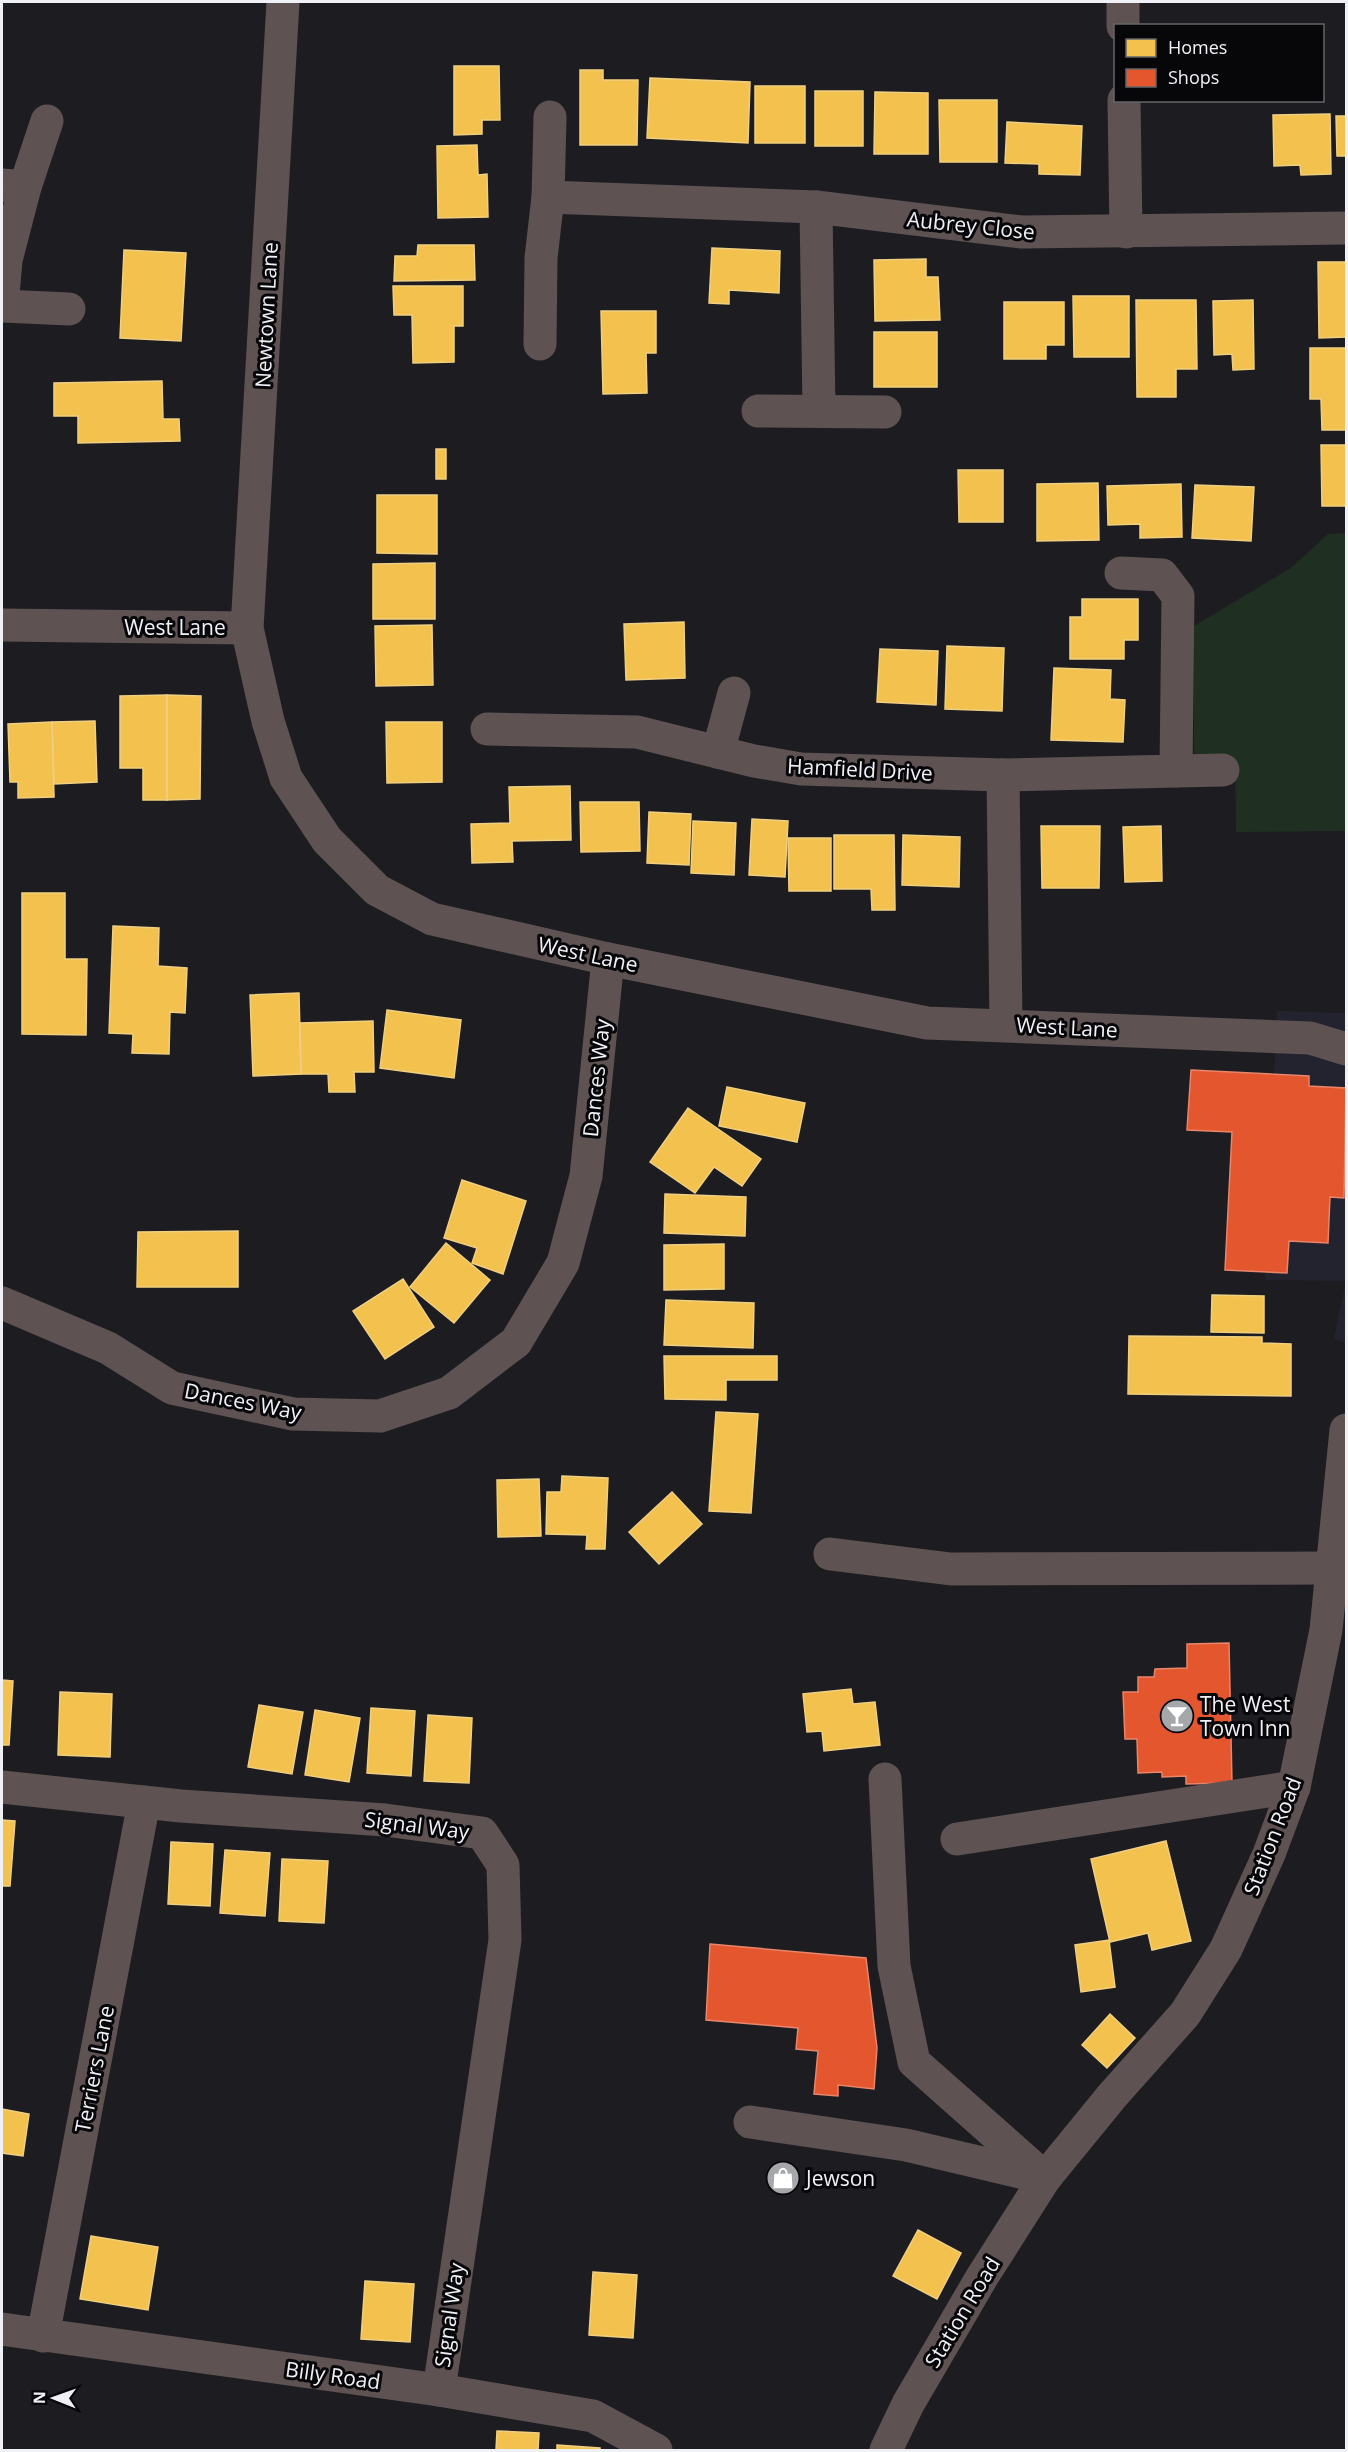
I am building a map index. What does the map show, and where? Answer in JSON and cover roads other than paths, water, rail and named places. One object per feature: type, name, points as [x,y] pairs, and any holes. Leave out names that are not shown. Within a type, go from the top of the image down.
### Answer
[{"type":"street","name":"Newtown Lane","points":[[247,628],[283,2]]},
{"type":"street","points":[[1123,2],[1123,24]]},
{"type":"street","points":[[1124,102],[1126,232]]},
{"type":"street","points":[[540,344],[541,258],[548,197],[550,117]]},
{"type":"street","points":[[47,121],[13,186],[2,306],[69,309]]},
{"type":"street","name":"Aubrey Close","points":[[548,197],[816,207],[1022,232],[1347,228]]},
{"type":"street","points":[[816,207],[819,411]]},
{"type":"street","points":[[758,411],[885,412]]},
{"type":"street","points":[[1121,573],[1162,575],[1178,596],[1176,771]]},
{"type":"street","name":"West Lane","points":[[2,626],[247,628],[268,722],[286,778],[327,840],[377,890],[432,919],[608,959],[927,1023],[1006,1024],[1310,1038],[1347,1049]]},
{"type":"street","points":[[718,752],[734,693]]},
{"type":"street","name":"Hamfield Drive","points":[[487,729],[637,732],[754,761],[801,769],[1003,775],[1222,770]]},
{"type":"street","points":[[1003,775],[1006,1024]]},
{"type":"street","name":"Dances Way","points":[[2,1303],[108,1348],[172,1388],[293,1414],[381,1416],[449,1393],[516,1342],[563,1263],[586,1176],[608,959]]},
{"type":"street","name":"Station Road","points":[[886,2451],[908,2404],[982,2277],[1045,2178],[1112,2096],[1185,2014],[1226,1949],[1269,1854],[1294,1787],[1336,1632],[1332,1568],[1341,1527],[1347,1430]]},
{"type":"street","points":[[830,1554],[951,1569],[1332,1568]]},
{"type":"street","points":[[885,1779],[894,1966],[914,2062],[1045,2178]]},
{"type":"street","name":"Signal Way","points":[[2,1787],[144,1802],[386,1820],[482,1833],[503,1865],[505,1940],[438,2390]]},
{"type":"street","points":[[957,1839],[1294,1787]]},
{"type":"street","name":"Terriers Lane","points":[[44,2336],[144,1802]]},
{"type":"street","points":[[750,2122],[906,2145],[1045,2178]]},
{"type":"street","name":"Billy Road","points":[[2,2330],[438,2390],[593,2416],[656,2451]]},
{"type":"place","name":"The West Town Inn","points":[[1177,1716]]},
{"type":"place","name":"Jewson","points":[[783,2178]]}]
